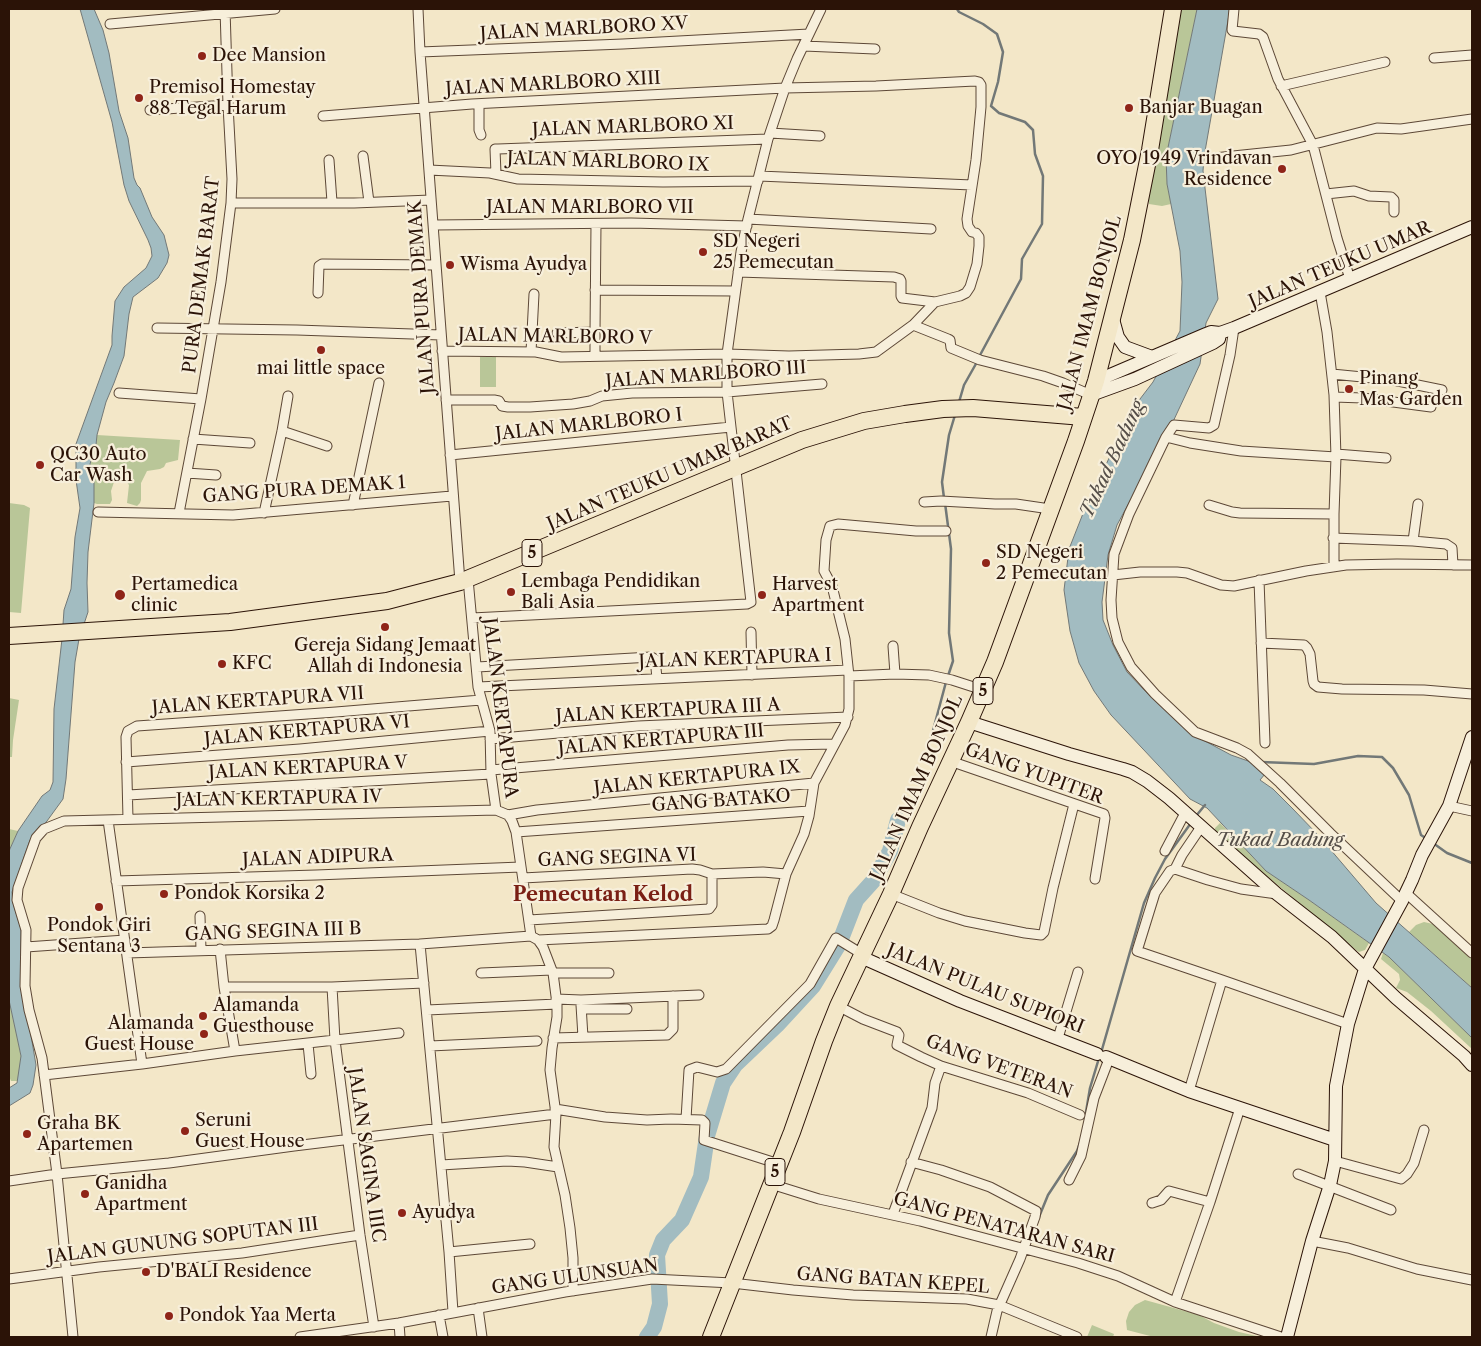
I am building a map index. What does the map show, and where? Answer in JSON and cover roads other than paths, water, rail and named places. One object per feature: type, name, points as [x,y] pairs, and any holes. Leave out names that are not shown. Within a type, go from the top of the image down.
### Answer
[{"type":"highway","name":"JALAN IMAM BONJOL","points":[[711,1337],[792,1132],[838,1006],[969,722],[1002,644],[1094,388],[1132,240],[1149,158],[1173,9]]},
{"type":"highway","name":"JALAN TEUKU UMAR BARAT","points":[[9,636],[223,622],[387,601],[464,581],[802,440],[848,426],[886,416],[943,409],[973,408],[1083,417]]},
{"type":"street","points":[[110,24],[225,11],[275,9]]},
{"type":"street","name":"JALAN PURA DEMAK","points":[[418,9],[452,496],[464,581]]},
{"type":"street","points":[[472,618],[750,603],[752,600],[727,392],[727,354],[738,272],[769,136],[785,88],[821,9]]},
{"type":"street","points":[[1234,9],[1232,30],[1261,35],[1281,86],[1313,145],[1337,238],[1350,279]]},
{"type":"street","name":"PURA DEMAK BARAT","points":[[179,513],[213,329],[231,203],[232,179],[225,11]]},
{"type":"street","name":"JALAN MARLBORO XV","points":[[420,52],[809,34]]},
{"type":"street","points":[[804,46],[875,49]]},
{"type":"street","points":[[1434,58],[1472,55]]},
{"type":"street","points":[[1281,86],[1385,62]]},
{"type":"street","name":"JALAN MARLBORO XIII","points":[[323,116],[479,104],[785,88],[979,82],[982,88],[981,107],[972,185]]},
{"type":"street","points":[[479,104],[481,135]]},
{"type":"street","points":[[150,110],[228,105]]},
{"type":"street","points":[[1214,158],[1291,150],[1377,128],[1401,129],[1472,119]]},
{"type":"street","name":"JALAN MARLBORO XI","points":[[496,174],[495,149],[769,136],[820,136]]},
{"type":"street","points":[[363,156],[369,202]]},
{"type":"street","points":[[329,160],[332,202]]},
{"type":"street","name":"JALAN MARLBORO IX","points":[[429,170],[484,172],[518,179],[542,180],[663,182],[758,178],[972,185]]},
{"type":"street","points":[[738,272],[894,277],[901,281],[902,298],[935,302],[954,299],[964,295],[970,287],[977,264],[978,235],[972,232],[968,226],[967,219],[972,185]]},
{"type":"street","points":[[1326,194],[1354,191],[1369,196],[1391,197],[1394,200],[1394,212]]},
{"type":"street","points":[[231,203],[431,200]]},
{"type":"street","name":"JALAN MARLBORO VII","points":[[434,225],[748,222],[931,229]]},
{"type":"street","points":[[595,356],[596,224]]},
{"type":"street","name":"JALAN TEUKU UMAR","points":[[1094,388],[1472,227]]},
{"type":"street","points":[[318,294],[319,266],[322,264],[436,265]]},
{"type":"street","points":[[595,290],[735,290]]},
{"type":"street","points":[[1320,292],[1328,332],[1334,397],[1336,456],[1333,538],[1334,566]]},
{"type":"street","points":[[531,352],[534,294]]},
{"type":"street","name":"JALAN MARLBORO V","points":[[442,351],[531,352],[556,357],[868,354],[884,347],[913,325],[935,302]]},
{"type":"street","points":[[1113,319],[1118,337],[1125,346],[1156,360]]},
{"type":"street","points":[[913,325],[950,340],[951,348],[976,358],[1063,383],[1094,388]]},
{"type":"street","points":[[157,328],[441,335]]},
{"type":"street","points":[[1234,328],[1230,355],[1214,425],[1209,428],[1174,425],[1166,437],[1128,514],[1114,554],[1111,600],[1112,618],[1118,642],[1131,667],[1155,694],[1195,732],[1248,754],[1330,833],[1472,953]]},
{"type":"street","points":[[556,333],[595,332]]},
{"type":"street","points":[[1332,374],[1393,380],[1442,390]]},
{"type":"street","points":[[353,505],[379,383]]},
{"type":"street","name":"JALAN MARLBORO III","points":[[446,400],[494,400],[499,401],[502,406],[530,407],[584,402],[602,396],[625,394],[727,392],[822,384]]},
{"type":"street","points":[[119,393],[201,399]]},
{"type":"street","points":[[264,513],[288,396]]},
{"type":"street","points":[[1334,397],[1363,398],[1431,407]]},
{"type":"street","name":"JALAN MARLBORO I","points":[[450,455],[731,427]]},
{"type":"street","points":[[282,431],[327,446]]},
{"type":"street","points":[[1166,437],[1241,451],[1386,458]]},
{"type":"street","points":[[193,439],[250,443]]},
{"type":"street","points":[[187,473],[216,475]]},
{"type":"street","name":"GANG PURA DEMAK 1","points":[[98,512],[233,515],[452,496]]},
{"type":"street","points":[[924,502],[1024,504],[1050,509]]},
{"type":"street","points":[[1413,541],[1418,504]]},
{"type":"street","points":[[1210,505],[1232,512],[1334,514]]},
{"type":"street","name":"JALAN KERTAPURA I","points":[[478,687],[840,671],[849,673],[845,639],[832,586],[824,571],[825,551],[830,526],[838,524],[916,531],[946,530]]},
{"type":"street","points":[[1333,538],[1442,544],[1452,548],[1453,565]]},
{"type":"street","points":[[1113,575],[1140,572],[1177,572],[1228,586],[1334,566],[1358,564],[1472,565]]},
{"type":"street","points":[[1259,580],[1264,742]]},
{"type":"street","name":"JALAN KERTAPURA","points":[[464,581],[472,618],[478,687],[490,735],[491,772],[496,810]]},
{"type":"street","points":[[751,632],[752,675]]},
{"type":"street","points":[[1261,642],[1304,645],[1310,654],[1312,681],[1318,686],[1414,689],[1472,694]]},
{"type":"street","points":[[893,646],[895,674]]},
{"type":"street","points":[[476,667],[651,657],[655,659],[657,678]]},
{"type":"street","points":[[814,783],[848,716],[850,696],[849,673],[917,674],[940,677],[983,690]]},
{"type":"street","name":"JALAN KERTAPURA VII","points":[[128,819],[126,737],[128,731],[137,726],[481,700]]},
{"type":"street","name":"JALAN KERTAPURA III A","points":[[490,735],[848,716]]},
{"type":"street","points":[[969,722],[1132,772],[1156,787],[1277,894],[1321,927],[1396,998],[1472,1065]]},
{"type":"street","name":"JALAN KERTAPURA VI","points":[[126,762],[490,735]]},
{"type":"street","points":[[1287,1337],[1312,1240],[1330,1186],[1335,1161],[1336,1086],[1348,1024],[1365,969],[1396,914],[1422,855],[1449,806],[1472,737]]},
{"type":"street","name":"JALAN KERTAPURA III","points":[[491,772],[788,745],[834,744]]},
{"type":"street","name":"GANG YUPITER","points":[[950,761],[1105,816],[1095,879]]},
{"type":"street","name":"JALAN KERTAPURA V","points":[[128,796],[491,772]]},
{"type":"street","name":"JALAN KERTAPURA IX","points":[[508,815],[537,810],[814,783],[804,834],[786,874],[776,913]]},
{"type":"street","points":[[891,894],[965,921],[1039,935],[1043,934],[1074,804]]},
{"type":"street","points":[[1449,806],[1472,811]]},
{"type":"street","points":[[496,810],[508,815],[516,832],[529,920],[535,938],[546,953],[553,972],[556,1025],[550,1070],[555,1111],[554,1147],[565,1194],[570,1228],[573,1258],[573,1291]]},
{"type":"street","name":"JALAN KERTAPURA IV","points":[[26,947],[26,930],[17,900],[18,888],[36,838],[44,829],[64,822],[496,810]]},
{"type":"street","name":"GANG BATAKO","points":[[516,832],[809,811]]},
{"type":"street","points":[[1165,851],[1192,819]]},
{"type":"street","points":[[1192,819],[1182,855],[1175,869],[1170,871],[1154,896],[1137,951],[1348,1024]]},
{"type":"street","points":[[108,820],[142,1064]]},
{"type":"street","name":"JALAN ADIPURA","points":[[116,881],[521,867]]},
{"type":"street","name":"GANG SEGINA VI","points":[[523,878],[692,869],[712,874],[762,872],[786,874]]},
{"type":"street","points":[[1175,869],[1241,889],[1277,894]]},
{"type":"street","points":[[529,920],[709,909],[712,905],[712,874]]},
{"type":"street","name":"GANG SEGINA III B","points":[[126,952],[420,944],[763,930],[772,926],[776,913]]},
{"type":"street","points":[[200,916],[201,950]]},
{"type":"street","points":[[686,1119],[689,1070],[697,1067],[717,1072],[726,1069],[810,984],[836,938],[862,955]]},
{"type":"street","points":[[73,1337],[57,1174],[42,1058],[27,1002],[25,986],[26,947],[125,940]]},
{"type":"street","points":[[420,944],[453,1312]]},
{"type":"street","points":[[220,949],[234,1051]]},
{"type":"street","name":"JALAN PULAU SUPIORI","points":[[862,955],[952,998],[1189,1091],[1336,1140]]},
{"type":"street","points":[[1058,1038],[1078,972]]},
{"type":"street","points":[[482,973],[609,973]]},
{"type":"street","points":[[1189,1091],[1222,980]]},
{"type":"street","points":[[224,987],[332,987],[424,983]]},
{"type":"street","name":"JALAN SAGINA IIIC","points":[[332,987],[335,1040],[374,1327]]},
{"type":"street","points":[[582,1004],[699,995]]},
{"type":"street","points":[[553,1038],[667,1035],[673,1029],[673,996]]},
{"type":"street","points":[[427,1010],[556,1001],[627,1009]]},
{"type":"street","points":[[582,1004],[583,1037]]},
{"type":"street","name":"GANG VETERAN","points":[[838,1006],[863,1019],[897,1032],[899,1035],[896,1043],[898,1046],[941,1066],[1028,1093],[1080,1115]]},
{"type":"street","points":[[44,1075],[234,1051],[399,1033]]},
{"type":"street","points":[[430,1046],[537,1041]]},
{"type":"street","points":[[308,1044],[311,1074]]},
{"type":"street","points":[[1069,1180],[1081,1156],[1104,1057]]},
{"type":"street","points":[[893,1214],[932,1108],[935,1083],[941,1066]]},
{"type":"street","points":[[1175,1302],[1240,1108]]},
{"type":"street","points":[[9,1181],[57,1174],[169,1163],[555,1111],[647,1120],[702,1120],[705,1122],[707,1141],[778,1164]]},
{"type":"street","points":[[1335,1161],[1401,1179],[1407,1174],[1414,1163],[1424,1130]]},
{"type":"street","points":[[441,1165],[507,1161],[558,1167]]},
{"type":"street","points":[[911,1162],[990,1187],[1036,1211],[1026,1249],[1018,1264],[991,1337]]},
{"type":"street","points":[[1298,1174],[1391,1210]]},
{"type":"street","name":"GANG PENATARAN SARI","points":[[771,1184],[819,1199],[893,1214],[1070,1260],[1105,1271],[1175,1302],[1281,1337]]},
{"type":"street","points":[[1152,1203],[1160,1200],[1169,1191],[1210,1202]]},
{"type":"street","name":"JALAN GUNUNG SOPUTAN III","points":[[9,1279],[66,1271],[242,1253],[360,1235]]},
{"type":"street","points":[[1312,1240],[1348,1248],[1417,1269],[1472,1280]]},
{"type":"street","points":[[449,1252],[530,1244]]},
{"type":"street","name":"GANG ULUNSUAN","points":[[300,1337],[399,1323],[573,1291],[652,1279],[732,1283]]},
{"type":"street","name":"GANG BATAN KEPEL","points":[[732,1283],[853,1295],[961,1299],[1002,1306],[1077,1337]]},
{"type":"street","points":[[478,1308],[482,1337]]},
{"type":"street","points":[[439,1315],[443,1337]]},
{"type":"street","points":[[399,1323],[400,1337]]},
{"type":"water","points":[[80,9],[94,9],[103,30],[119,111],[128,138],[134,178],[152,217],[164,235],[169,255],[167,263],[158,278],[133,297],[124,356],[106,402],[90,464],[94,481],[94,503],[88,552],[88,612],[79,639],[75,662],[63,799],[30,840],[12,892],[13,903],[21,929],[23,988],[36,1065],[30,1093],[9,1106],[9,1088],[17,1083],[21,1056],[9,1000],[9,851],[18,831],[42,796],[50,790],[53,782],[54,709],[64,610],[71,589],[75,537],[80,508],[76,480],[76,444],[112,345],[115,301],[124,287],[146,268],[152,256],[148,240],[129,201],[124,185],[112,122]]},
{"type":"water","name":"Tukad Badung","points":[[1197,9],[1230,9],[1203,171],[1218,299],[1206,323],[1200,364],[1171,426],[1117,525],[1108,555],[1102,602],[1103,620],[1127,672],[1147,693],[1190,733],[1231,755],[1251,762],[1265,774],[1260,780],[1273,789],[1318,835],[1376,903],[1472,988],[1472,1038],[1389,957],[1266,871],[1207,808],[1190,799],[1111,715],[1094,691],[1079,663],[1070,631],[1064,590],[1069,549],[1084,511],[1120,435],[1140,399],[1153,382],[1180,331],[1182,282],[1180,251],[1167,184],[1166,157]]},
{"type":"waterway","points":[[957,9],[997,34],[1003,52],[998,82],[991,106],[999,113],[1025,122],[1033,130],[1035,154],[1043,176],[1042,224],[1022,259],[1021,279],[979,357]]},
{"type":"waterway","points":[[959,402],[964,385],[977,362]]},
{"type":"waterway","points":[[944,498],[942,482],[949,435],[955,415]]},
{"type":"waterway","points":[[945,503],[951,549],[949,633],[953,661],[948,676]]},
{"type":"waterway","points":[[931,738],[946,682]]},
{"type":"waterway","points":[[1261,762],[1314,764],[1358,756],[1382,757],[1393,768],[1409,795],[1421,835],[1427,839]]},
{"type":"waterway","points":[[1196,816],[1205,805]]},
{"type":"waterway","points":[[647,1337],[654,1327],[660,1304],[657,1255],[663,1240],[682,1220],[701,1177],[707,1136],[723,1083],[735,1065],[777,1025],[813,986],[839,944],[856,900],[874,880],[890,851],[898,820]]},
{"type":"waterway","points":[[1101,1053],[1144,903],[1165,859],[1191,823]]},
{"type":"waterway","points":[[1433,843],[1447,853],[1472,863]]},
{"type":"waterway","points":[[1085,1118],[1090,1088],[1099,1058]]},
{"type":"waterway","points":[[1039,1217],[1048,1195],[1077,1151],[1080,1143]]},
{"type":"place","name":"Dee Mansion","points":[[202,56]]},
{"type":"place","name":"Premisol Homestay 88 Tegal Harum","points":[[139,98]]},
{"type":"place","name":"Banjar Buagan","points":[[1129,108]]},
{"type":"place","name":"OYO 1949 Vrindavan Residence","points":[[1282,169]]},
{"type":"place","name":"SD Negeri 25 Pemecutan","points":[[703,252]]},
{"type":"place","name":"Wisma Ayudya","points":[[450,265]]},
{"type":"place","name":"mai little space","points":[[321,350]]},
{"type":"place","name":"Pinang Mas Garden","points":[[1349,389]]},
{"type":"place","name":"QC30 Auto Car Wash","points":[[40,465]]},
{"type":"place","name":"SD Negeri 2 Pemecutan","points":[[986,563]]},
{"type":"place","name":"Lembaga Pendidikan Bali Asia","points":[[511,592]]},
{"type":"place","name":"Pertamedica clinic","points":[[120,595]]},
{"type":"place","name":"Harvest Apartment","points":[[762,595]]},
{"type":"place","name":"Gereja Sidang Jemaat Allah di Indonesia","points":[[385,627]]},
{"type":"place","name":"KFC","points":[[222,664]]},
{"type":"place","name":"Pondok Korsika 2","points":[[164,894]]},
{"type":"place","name":"Pondok Giri Sentana 3","points":[[99,907]]},
{"type":"place","name":"Alamanda Guesthouse","points":[[203,1016]]},
{"type":"place","name":"Alamanda Guest House","points":[[204,1034]]},
{"type":"place","name":"Seruni Guest House","points":[[185,1131]]},
{"type":"place","name":"Graha BK Apartemen","points":[[27,1134]]},
{"type":"place","name":"Ganidha Apartment","points":[[85,1194]]},
{"type":"place","name":"Ayudya","points":[[402,1213]]},
{"type":"place","name":"D'BALI Residence","points":[[146,1272]]},
{"type":"place","name":"Pondok Yaa Merta","points":[[169,1316]]},
{"type":"district","name":"Pemecutan Kelod","points":[[603,895]]}]
